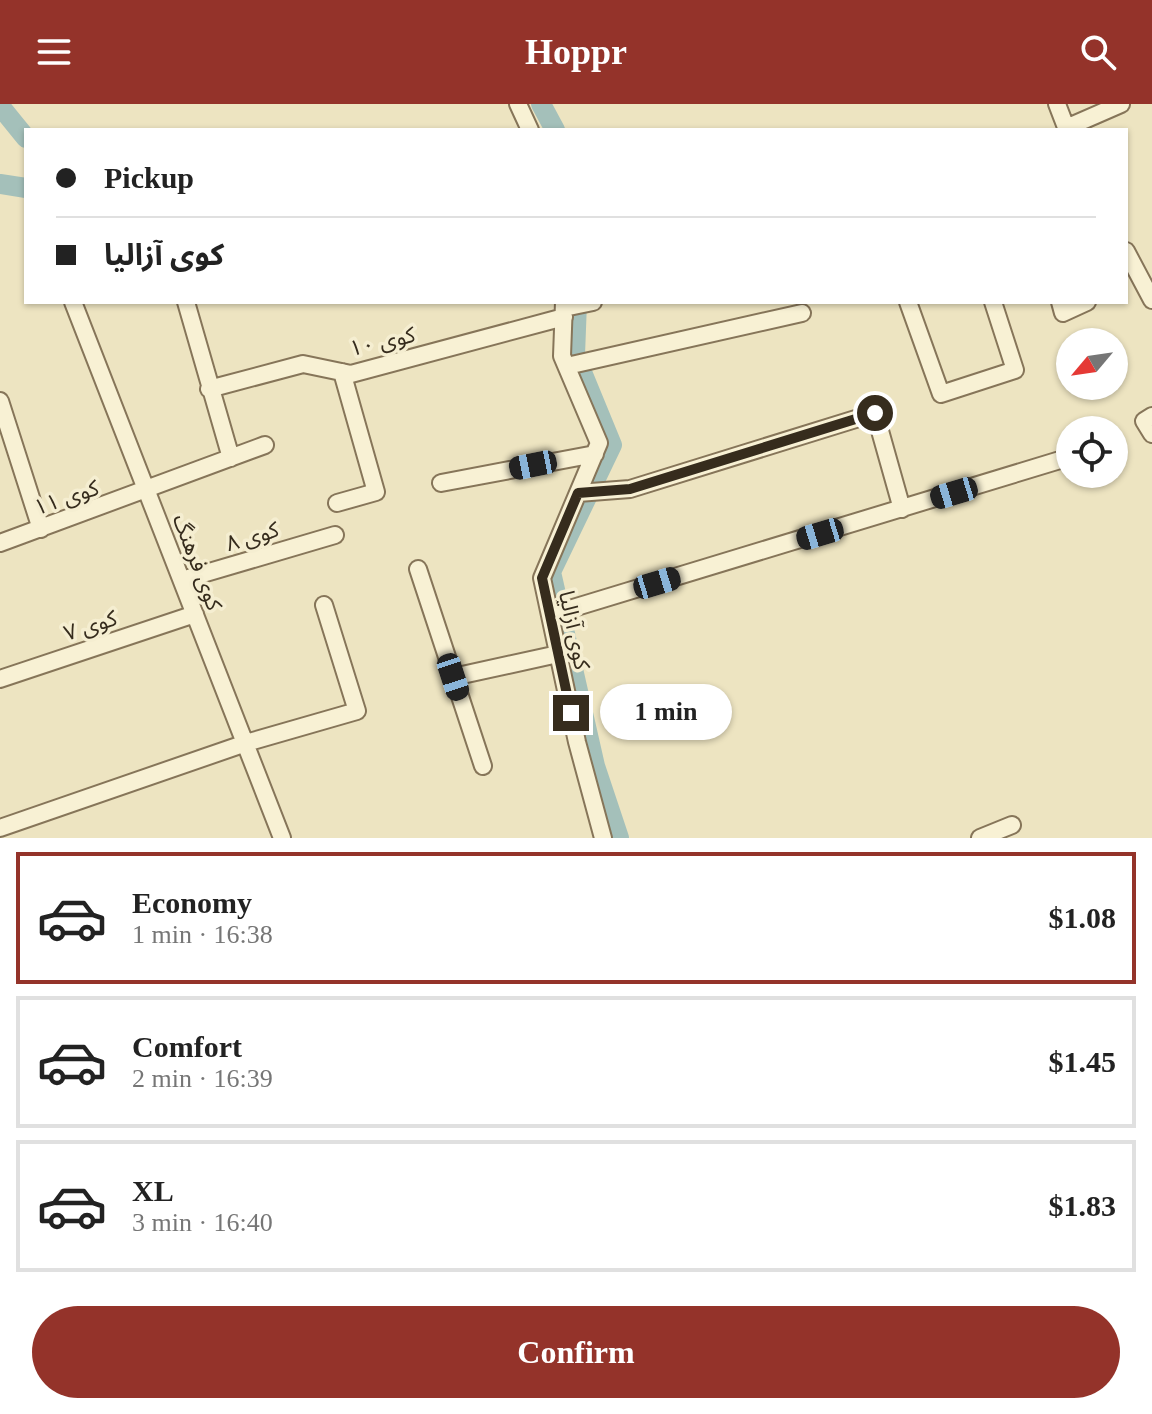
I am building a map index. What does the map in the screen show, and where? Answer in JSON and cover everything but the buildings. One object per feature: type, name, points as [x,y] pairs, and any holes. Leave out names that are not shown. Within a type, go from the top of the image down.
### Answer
[{"type":"street","points":[[518,104],[529,128]]},
{"type":"street","points":[[1057,104],[1067,128]]},
{"type":"street","points":[[1069,128],[1121,104]]},
{"type":"street","points":[[1128,260],[1133,281],[1152,300]]},
{"type":"street","name":"کوی فرهنگ","points":[[74,304],[282,838]]},
{"type":"street","points":[[187,304],[231,458]]},
{"type":"street","name":"کوی ۱۰","points":[[209,389],[303,364],[351,374],[585,304]]},
{"type":"street","points":[[909,304],[941,394],[1015,370],[994,304]]},
{"type":"street","points":[[1061,304],[1063,313],[1083,304]]},
{"type":"street","points":[[441,483],[595,454],[599,443],[562,356],[564,309]]},
{"type":"street","points":[[567,366],[802,313]]},
{"type":"street","points":[[337,503],[376,492],[342,372]]},
{"type":"street","points":[[0,401],[41,529]]},
{"type":"street","points":[[578,493],[630,489],[875,413],[902,509]]},
{"type":"street","points":[[1152,416],[1144,421],[1152,434]]},
{"type":"street","name":"کوی ۱۱","points":[[0,543],[147,492],[265,445]]},
{"type":"street","name":"کوی آزالیا","points":[[595,454],[542,578],[603,838]]},
{"type":"street","points":[[550,615],[1056,461]]},
{"type":"street","name":"کوی ۸","points":[[182,580],[335,535]]},
{"type":"street","points":[[418,569],[483,766]]},
{"type":"street","points":[[0,828],[246,743],[357,711],[324,605]]},
{"type":"street","name":"کوی ۷","points":[[0,679],[195,614]]},
{"type":"street","points":[[453,677],[558,654]]},
{"type":"street","points":[[980,838],[1012,825]]},
{"type":"waterway","points":[[541,104],[554,128]]},
{"type":"waterway","points":[[0,106],[24,136]]},
{"type":"waterway","points":[[0,184],[24,188]]},
{"type":"waterway","points":[[577,304],[575,355],[612,445],[551,572],[595,766],[619,838]]},
{"type":"route","points":[[571,713],[542,578],[578,493],[630,489],[875,413]]}]
